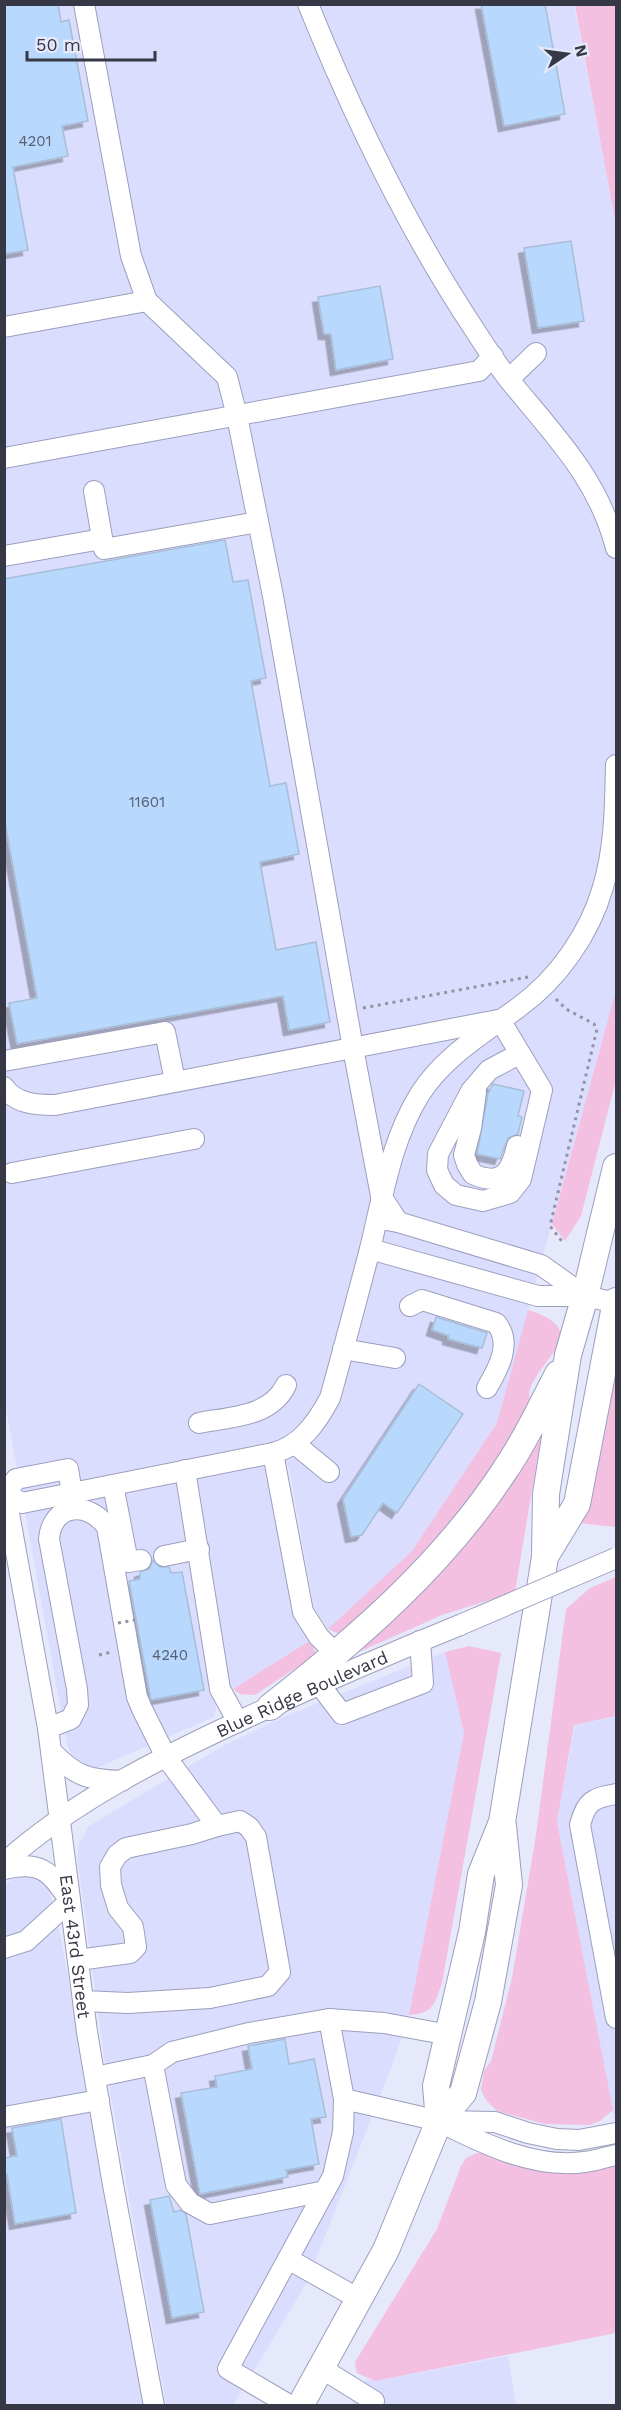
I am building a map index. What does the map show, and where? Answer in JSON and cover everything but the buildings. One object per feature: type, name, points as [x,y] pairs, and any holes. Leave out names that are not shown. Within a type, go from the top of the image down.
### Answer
[{"type":"main road","points":[[439,2121],[436,2086],[472,1932],[481,1875],[502,1822],[545,1557],[546,1494],[568,1355],[585,1296],[616,1167]]},
{"type":"main road","points":[[545,1557],[577,1504],[616,1302]]},
{"type":"main road","points":[[270,1707],[336,1654],[410,1588],[467,1522],[505,1470],[568,1355]]},
{"type":"main road","points":[[300,2406],[386,2250],[439,2121],[462,2093],[488,2002],[509,1885],[502,1822]]},
{"type":"street","points":[[84,4],[131,256],[147,301],[227,376],[281,638],[352,1048],[381,1196],[398,1222]]},
{"type":"street","points":[[308,4],[330,61],[394,190],[442,279],[509,379],[582,470],[605,513],[616,548]]},
{"type":"street","points":[[4,327],[147,301]]},
{"type":"street","points":[[509,379],[536,352]]},
{"type":"street","points":[[4,458],[479,371],[493,356]]},
{"type":"street","points":[[94,491],[103,544]]},
{"type":"street","points":[[4,556],[258,522]]},
{"type":"street","points":[[5,1490],[16,1479],[68,1469],[72,1493],[273,1453],[295,1444],[319,1418],[330,1398],[370,1249],[381,1196],[399,1139],[421,1092],[455,1055],[543,988],[559,971],[591,915],[603,888],[612,842],[616,765]]},
{"type":"street","points":[[4,1088],[10,1095],[33,1105],[55,1105],[500,1020]]},
{"type":"street","points":[[500,1020],[543,1090],[521,1179],[510,1193],[483,1201],[456,1195],[444,1185],[437,1170],[438,1154],[478,1081],[489,1070],[519,1054]]},
{"type":"street","points":[[4,1061],[165,1032],[174,1081]]},
{"type":"street","points":[[478,1081],[471,1128],[464,1155],[466,1164],[473,1174],[493,1179],[505,1174],[512,1166],[525,1114],[543,1090]]},
{"type":"street","points":[[12,1173],[194,1139]]},
{"type":"street","points":[[377,1218],[398,1222],[541,1265],[585,1296]]},
{"type":"street","points":[[370,1249],[538,1296],[585,1296],[616,1302]]},
{"type":"street","points":[[410,1306],[422,1300],[496,1323],[504,1336],[504,1344],[499,1364],[487,1388]]},
{"type":"street","points":[[343,1349],[395,1358]]},
{"type":"street","points":[[199,1423],[265,1409],[275,1402],[286,1385]]},
{"type":"street","points":[[295,1444],[329,1472]]},
{"type":"street","points":[[273,1453],[303,1612],[319,1637],[336,1654]]},
{"type":"street","points":[[185,1470],[220,1689],[238,1722]]},
{"type":"street","points":[[113,1485],[128,1562],[141,1560]]},
{"type":"street","name":"East 43rd Street","points":[[5,1490],[48,1728],[95,2077],[154,2406]]},
{"type":"street","points":[[48,1728],[71,1719],[78,1705],[49,1539],[50,1527],[56,1517],[67,1511],[79,1509],[100,1517],[107,1527],[137,1696],[166,1757],[217,1826]]},
{"type":"street","points":[[164,1556],[199,1549]]},
{"type":"street","name":"Blue Ridge Boulevard","points":[[4,1863],[60,1820],[122,1781],[166,1757],[319,1684],[616,1558]]},
{"type":"street","points":[[319,1684],[342,1714],[423,1683],[420,1641]]},
{"type":"street","points":[[51,1751],[72,1771],[85,1777],[122,1781]]},
{"type":"street","points":[[616,1794],[596,1798],[584,1809],[580,1825],[616,2019]]},
{"type":"street","points":[[78,1960],[130,1953],[136,1947],[133,1927],[118,1908],[111,1885],[110,1867],[117,1855],[126,1848],[240,1821],[249,1827],[256,1837],[280,1972],[276,1979],[268,1986],[210,1998],[128,2003],[83,2001]]},
{"type":"street","points":[[4,1869],[20,1865],[40,1867],[51,1875],[70,1901],[26,1941],[4,1948]]},
{"type":"street","points":[[95,2077],[153,2065],[172,2052],[249,2033],[329,2019],[384,2023],[448,2035]]},
{"type":"street","points":[[291,2406],[228,2369],[333,2176],[343,2132],[344,2099],[329,2019]]},
{"type":"street","points":[[153,2065],[176,2185],[190,2203],[210,2214],[325,2191]]},
{"type":"street","points":[[344,2099],[439,2121],[495,2122],[528,2133],[557,2139],[579,2140],[616,2133]]},
{"type":"street","points":[[4,2117],[99,2100]]},
{"type":"street","points":[[439,2121],[487,2146],[542,2160],[563,2163],[585,2162],[616,2155]]},
{"type":"street","points":[[288,2259],[359,2298]]},
{"type":"street","points":[[321,2368],[374,2401]]},
{"type":"path","points":[[362,1009],[534,975]]},
{"type":"path","points":[[554,996],[566,1009],[594,1024],[597,1029],[550,1226],[564,1244]]},
{"type":"path","points":[[118,1623],[135,1620]]},
{"type":"shaded area","points":[[4,5],[574,5],[616,226],[616,990],[497,1423],[412,1551],[328,1629],[314,1608],[289,1468],[269,1442],[262,1444],[292,1600],[311,1640],[216,1699],[214,1717],[99,1767],[87,1767],[73,1759],[67,1743],[5,1403]]},
{"type":"shaded area","points":[[575,5],[615,5],[616,226]]},
{"type":"shaded area","points":[[616,990],[616,1080],[581,1216],[565,1241],[552,1224]]},
{"type":"shaded area","points":[[528,1310],[547,1318],[557,1326],[560,1335],[558,1345],[530,1389],[531,1408],[453,1526],[344,1632],[337,1633],[328,1629],[412,1551],[497,1423]]},
{"type":"shaded area","points":[[616,1358],[616,1527],[579,1523]]},
{"type":"shaded area","points":[[544,1418],[515,1592],[442,1615],[361,1651],[357,1644]]},
{"type":"shaded area","points":[[616,1577],[616,1716],[574,1725],[557,1822],[613,2110],[600,2121],[590,2125],[545,2124],[497,2111],[486,2100],[481,2090],[484,2071],[491,2061],[512,1978],[536,1835],[566,1609],[590,1588]]},
{"type":"shaded area","points":[[311,1640],[314,1656],[255,1695],[240,1694],[233,1689]]},
{"type":"shaded area","points":[[469,1646],[501,1653],[442,1983],[437,1997],[428,2010],[409,2015],[464,1733],[445,1652]]},
{"type":"shaded area","points":[[445,1652],[464,1733],[409,2015],[390,2071],[306,2284],[233,2405],[166,2405],[104,2057],[78,1863],[78,1846],[89,1826],[223,1746],[281,1718]]},
{"type":"shaded area","points":[[616,1717],[616,2127],[557,1822],[575,1725]]},
{"type":"shaded area","points":[[28,1873],[47,1881],[60,1933],[144,2405],[5,2406],[4,1886],[17,1876]]},
{"type":"shaded area","points":[[477,2153],[616,2162],[616,2333],[375,2381],[357,2373],[355,2362],[437,2229],[461,2166],[466,2158]]},
{"type":"shaded area","points":[[508,2356],[516,2405],[351,2406],[366,2379],[375,2381]]}]
